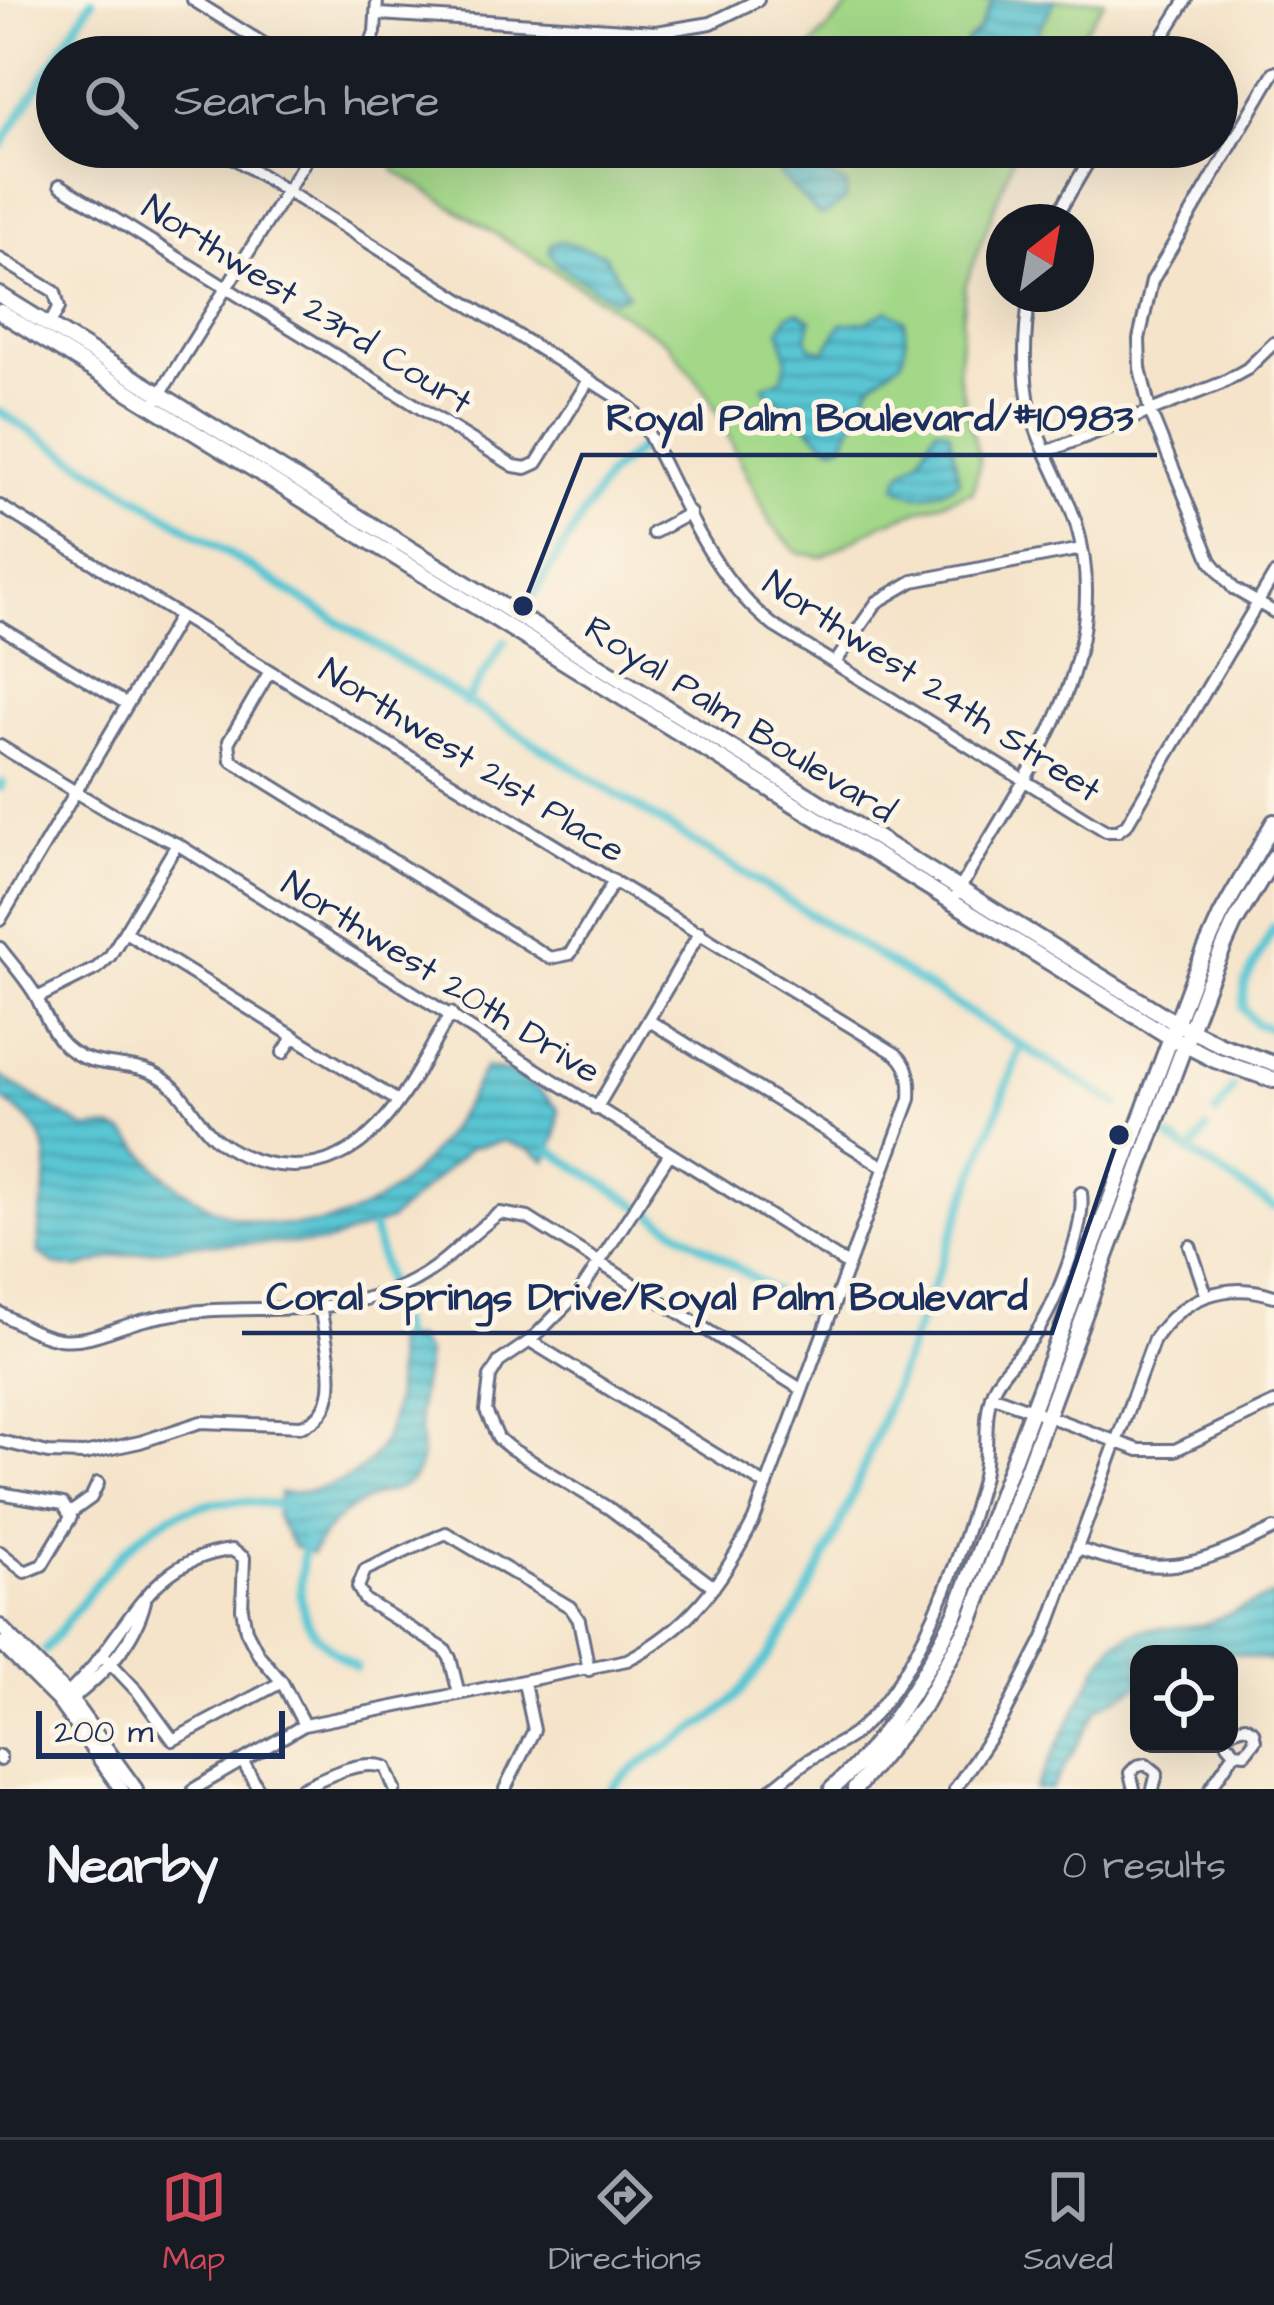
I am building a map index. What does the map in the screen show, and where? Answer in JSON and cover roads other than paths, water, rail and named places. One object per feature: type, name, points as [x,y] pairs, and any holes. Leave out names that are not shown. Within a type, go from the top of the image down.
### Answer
[{"type":"main road","name":"Royal Palm Boulevard","points":[[0,295],[156,400]]},
{"type":"main road","name":"Royal Palm Boulevard","points":[[0,312],[156,400],[1180,1034],[1274,1080]]},
{"type":"main road","points":[[855,1789],[893,1748],[949,1665],[971,1620],[1221,914],[1274,822]]},
{"type":"main road","points":[[832,1789],[881,1737],[956,1613],[1180,1034],[1234,924],[1274,857]]},
{"type":"main road","name":"Royal Palm Boulevard","points":[[1180,1034],[1274,1064]]},
{"type":"street","points":[[194,0],[251,36]]},
{"type":"street","points":[[378,7],[656,32],[711,23],[758,0]]},
{"type":"street","points":[[1163,36],[1186,0]]},
{"type":"street","points":[[1238,134],[1274,72]]},
{"type":"street","name":"Northwest 24th Street","points":[[250,168],[635,412],[714,562],[749,607],[1106,831],[1118,831],[1127,824],[1258,602]]},
{"type":"street","points":[[156,400],[301,168]]},
{"type":"street","points":[[1064,204],[1085,168]]},
{"type":"street","points":[[1218,168],[1152,281],[1138,339],[1140,368],[1150,411],[1211,561],[1234,589],[1274,612]]},
{"type":"street","name":"Northwest 23rd Court","points":[[60,185],[514,466],[537,463],[589,380]]},
{"type":"street","points":[[0,259],[55,292],[59,308],[50,325]]},
{"type":"street","points":[[956,896],[1062,711],[1075,678],[1086,611],[1076,521],[1031,413],[1025,370],[1027,312]]},
{"type":"street","points":[[1046,452],[1222,383],[1274,343]]},
{"type":"street","name":"Northwest 21st Place","points":[[0,506],[896,1054],[908,1071],[910,1099],[884,1167]]},
{"type":"street","points":[[652,532],[690,513]]},
{"type":"street","points":[[835,663],[877,602],[913,581],[1082,549]]},
{"type":"street","points":[[1258,602],[1274,574]]},
{"type":"street","points":[[0,920],[179,617]]},
{"type":"street","points":[[0,627],[127,704]]},
{"type":"street","points":[[270,671],[229,741],[231,760],[550,958],[570,954],[614,881]]},
{"type":"street","name":"Northwest 20th Drive","points":[[0,746],[109,812],[178,844],[848,1265]]},
{"type":"street","points":[[37,998],[97,968],[125,932],[178,844]]},
{"type":"street","points":[[125,932],[398,1101]]},
{"type":"street","points":[[596,1109],[700,932]]},
{"type":"street","points":[[0,947],[37,998],[44,1021],[58,1040],[89,1060],[156,1074],[179,1092],[214,1137],[232,1150],[278,1166],[326,1161],[368,1138],[398,1101],[451,1013]]},
{"type":"street","points":[[194,1789],[310,1724],[627,1660],[662,1642],[692,1615],[736,1556],[884,1167],[648,1020]]},
{"type":"street","points":[[283,1053],[294,1036]]},
{"type":"street","points":[[668,1155],[582,1288],[530,1341],[499,1362],[490,1377],[486,1411],[490,1426],[510,1448],[610,1509],[714,1587]]},
{"type":"street","points":[[776,1788],[813,1756],[858,1731],[905,1668],[933,1616],[976,1504],[986,1466],[986,1422],[992,1395],[1045,1318],[1084,1210],[1082,1192]]},
{"type":"street","points":[[0,1312],[27,1330],[61,1340],[208,1308],[321,1310],[402,1287],[436,1268],[500,1213],[528,1218],[801,1389]]},
{"type":"street","points":[[1190,1246],[1206,1294]]},
{"type":"street","points":[[955,1789],[1026,1678],[1154,1339],[1168,1320],[1206,1294],[1233,1289],[1274,1296]]},
{"type":"street","points":[[0,1441],[48,1453],[84,1454],[201,1422],[302,1426],[321,1417],[331,1392],[321,1310]]},
{"type":"street","points":[[530,1341],[766,1486]]},
{"type":"street","points":[[992,1395],[1139,1450],[1175,1450],[1274,1402]]},
{"type":"street","points":[[0,1552],[25,1572],[42,1565],[70,1513],[91,1498],[98,1483]]},
{"type":"street","points":[[0,1493],[63,1504],[70,1513]]},
{"type":"street","points":[[1078,1550],[1153,1568],[1188,1565],[1222,1555],[1274,1529]]},
{"type":"street","points":[[459,1694],[445,1649],[365,1600],[358,1587],[365,1570],[446,1533],[570,1607],[579,1620],[590,1670]]},
{"type":"street","points":[[69,1697],[108,1660],[141,1617],[146,1597],[170,1570],[203,1553],[238,1552],[244,1558],[246,1630],[291,1698],[304,1705],[310,1724]]},
{"type":"street","points":[[0,1626],[69,1697],[136,1789]]},
{"type":"street","points":[[0,1642],[58,1701],[122,1789]]},
{"type":"street","points":[[108,1660],[173,1740],[282,1682]]},
{"type":"street","points":[[505,1789],[534,1730],[524,1683]]},
{"type":"street","points":[[1238,1726],[1255,1735],[1249,1751],[1238,1749]]},
{"type":"street","points":[[1210,1789],[1229,1753]]},
{"type":"street","points":[[243,1762],[259,1789]]},
{"type":"street","points":[[309,1787],[374,1763],[386,1767],[395,1789]]},
{"type":"street","points":[[1134,1789],[1130,1773],[1141,1764],[1157,1773],[1156,1788]]},
{"type":"water","points":[[993,0],[1055,1],[1035,36],[973,36]]},
{"type":"water","points":[[773,168],[815,168],[847,185],[845,200],[825,215],[818,214]]},
{"type":"water","points":[[561,241],[604,254],[628,294],[613,300],[558,265],[550,253],[551,244]]},
{"type":"water","points":[[888,310],[904,319],[902,360],[871,384],[843,444],[835,447],[763,387],[782,378],[787,360],[780,330],[788,315],[798,312],[811,320],[810,347],[825,351],[841,324],[865,322]]},
{"type":"water","points":[[937,427],[949,431],[959,480],[928,495],[903,491],[896,486],[901,473],[919,459]]},
{"type":"water","points":[[485,1067],[526,1081],[559,1110],[556,1138],[546,1161],[504,1141],[470,1148],[390,1220],[325,1243],[193,1244],[78,1268],[56,1265],[39,1254],[46,1151],[39,1133],[0,1098],[0,1076],[86,1129],[121,1132],[172,1182],[226,1214],[270,1224],[318,1224],[351,1215],[406,1179],[451,1127]]},
{"type":"water","points":[[415,1338],[427,1355],[419,1405],[421,1455],[415,1476],[347,1511],[312,1554],[293,1546],[276,1516],[280,1493],[341,1482],[378,1451],[394,1403],[393,1343]]},
{"type":"water","points":[[1274,1595],[1274,1662],[1238,1654],[1238,1645],[1130,1645],[1130,1691],[1099,1707],[1052,1789],[1035,1789],[1099,1665],[1116,1642],[1140,1630],[1203,1625]]},
{"type":"waterway","points":[[69,36],[92,0]]},
{"type":"waterway","points":[[0,147],[36,89]]},
{"type":"waterway","points":[[0,412],[1118,1105]]},
{"type":"waterway","points":[[531,599],[608,475],[644,445]]},
{"type":"waterway","points":[[465,703],[505,641]]},
{"type":"waterway","points":[[0,788],[3,783]]},
{"type":"waterway","points":[[1274,927],[1245,983],[1243,1008],[1256,1024],[1274,1029]]},
{"type":"waterway","points":[[611,1789],[728,1705],[769,1655],[813,1581],[866,1462],[1021,1045]]},
{"type":"waterway","points":[[1216,1114],[1233,1088]]},
{"type":"waterway","points":[[1191,1152],[1206,1130]]},
{"type":"waterway","points":[[1169,1138],[1274,1207]]},
{"type":"waterway","points":[[550,1150],[812,1315]]},
{"type":"waterway","points":[[373,1228],[404,1347]]},
{"type":"waterway","points":[[45,1650],[119,1557],[171,1516],[203,1505],[242,1502],[288,1507]]},
{"type":"waterway","points":[[305,1540],[301,1583],[305,1614],[321,1640],[356,1667]]},
{"type":"place","name":"Royal Palm Boulevard/#10983","points":[[523,606]]},
{"type":"place","name":"Coral Springs Drive/Royal Palm Boulevard","points":[[1119,1135]]}]
